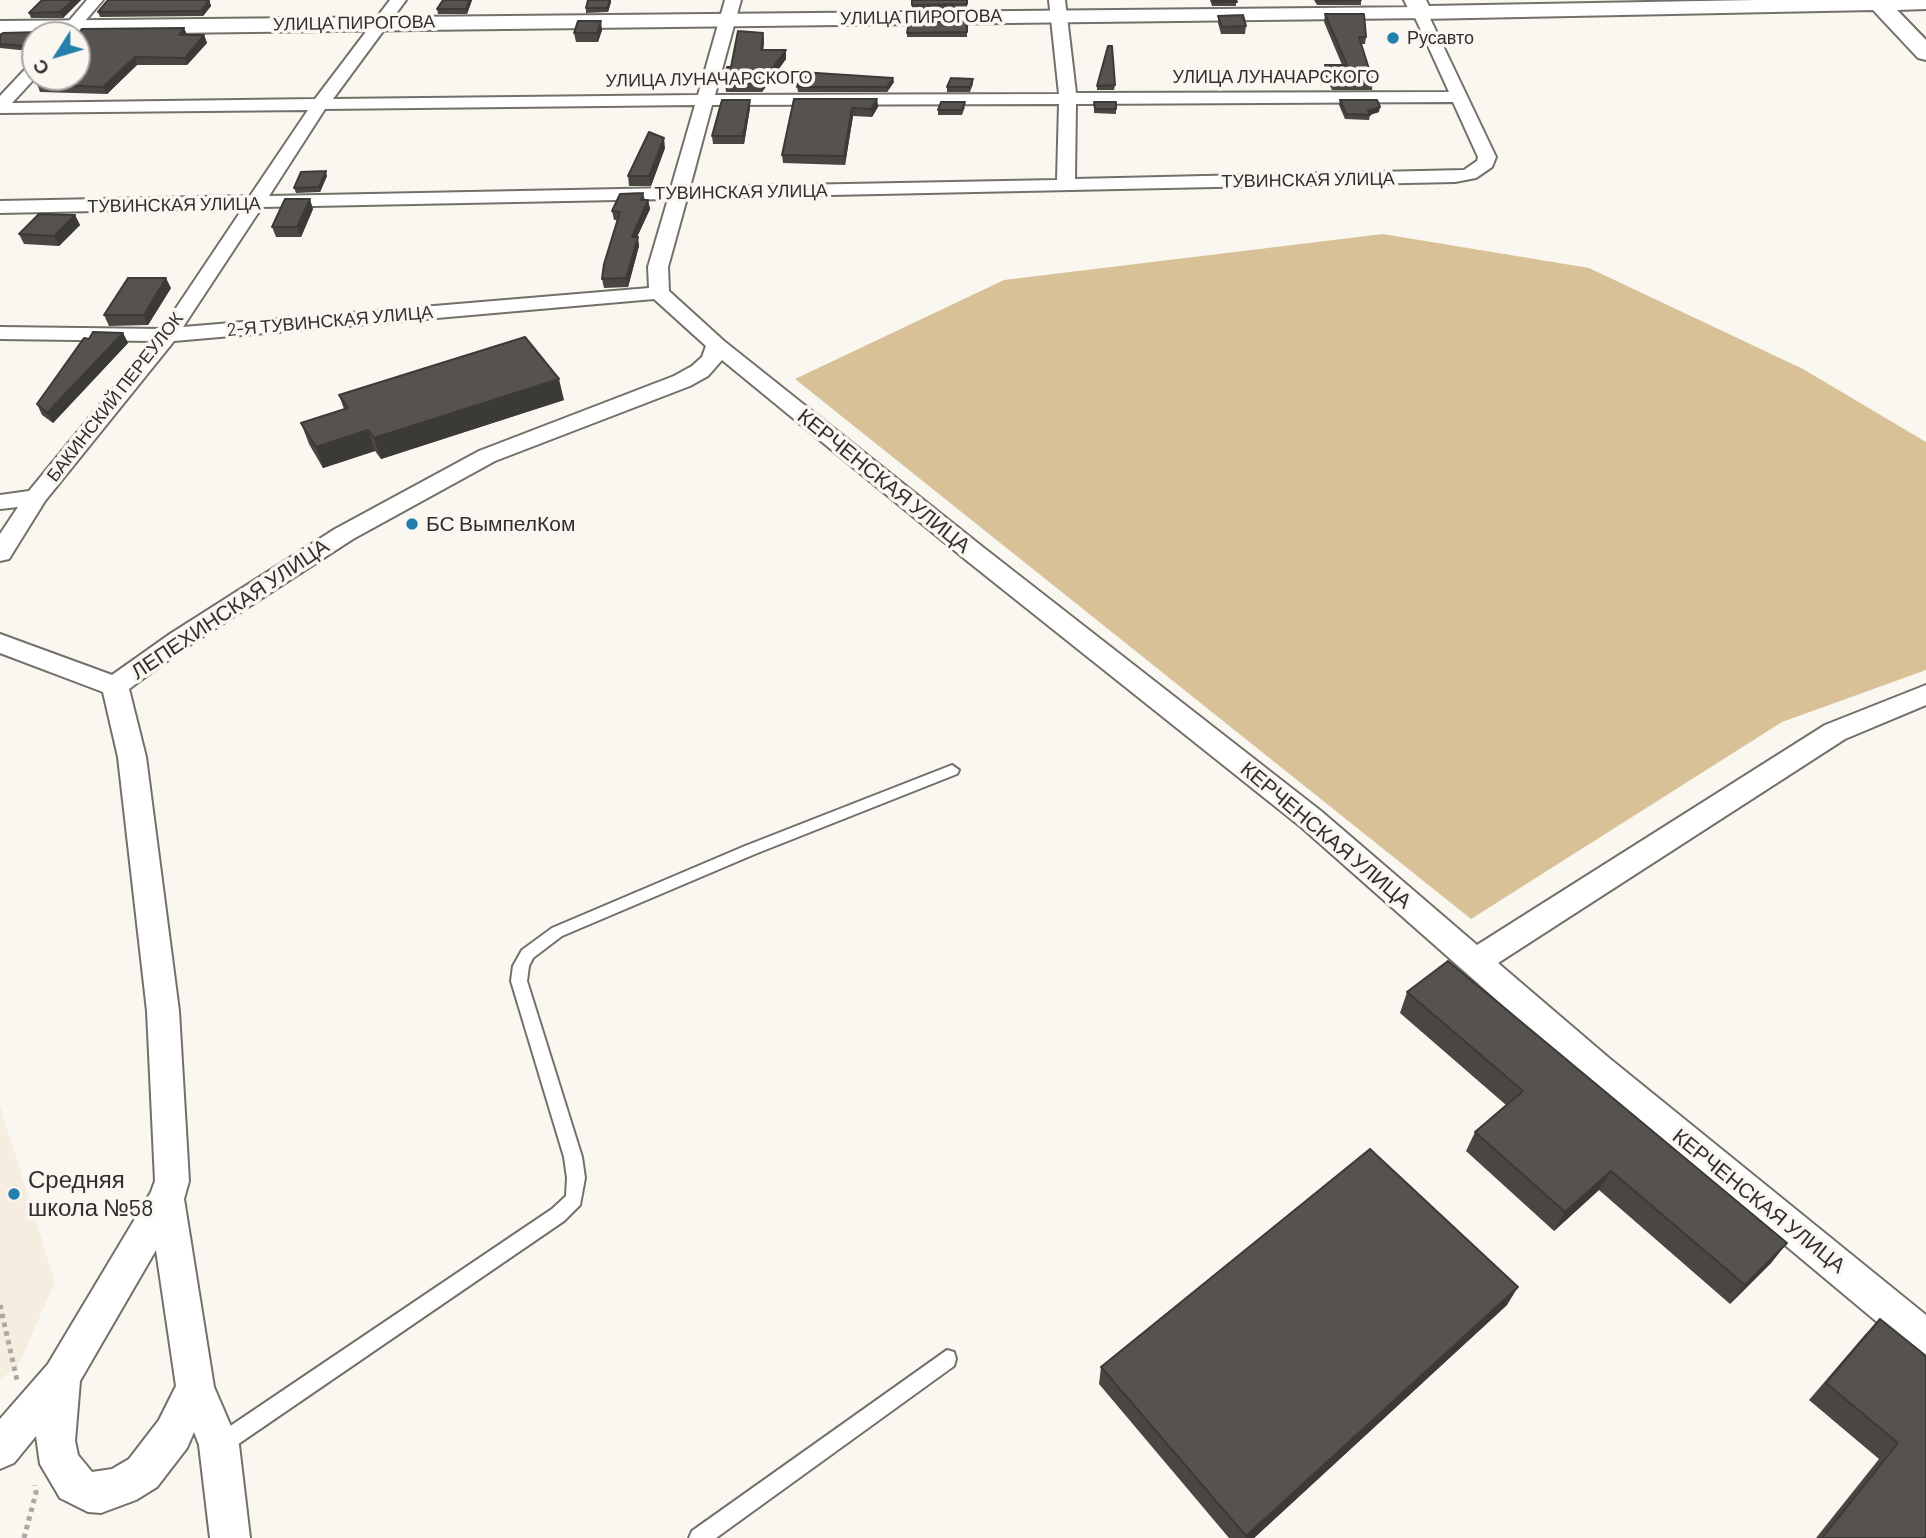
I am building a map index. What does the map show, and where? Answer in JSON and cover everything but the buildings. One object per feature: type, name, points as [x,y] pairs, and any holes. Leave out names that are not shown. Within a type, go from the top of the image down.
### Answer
[{"type":"main road","points":[[1877,2],[1926,53]]},
{"type":"main road","name":"УЛИЦА ПИРОГОВА","points":[[91,30],[730,10],[1926,3]]},
{"type":"main road","name":"УЛИЦА ПИРОГОВА","points":[[0,28],[21,29]]},
{"type":"street","points":[[77,21],[95,0]]},
{"type":"street","name":"БАКИНСКИЙ ПЕРЕУЛОК","points":[[0,553],[36,497],[168,335],[319,106],[398,0]]},
{"type":"street","points":[[1418,6],[1460,97]]},
{"type":"street","points":[[1057,8],[1068,98],[1066,184]]},
{"type":"street","points":[[717,345],[659,280],[677,194],[730,10]]},
{"type":"street","points":[[0,107],[21,84]]},
{"type":"street","name":"УЛИЦА ЛУНАЧАРСКОГО","points":[[0,107],[319,106],[704,100],[1460,97]]},
{"type":"street","name":"ТУВИНСКАЯ УЛИЦА","points":[[0,207],[254,204],[1455,177],[1470,174],[1480,168],[1486,163],[1487,157],[1460,97]]},
{"type":"street","name":"2-Я ТУВИНСКАЯ УЛИЦА","points":[[0,333],[168,335],[659,280]]},
{"type":"street","name":"ЛЕПЕХИНСКАЯ УЛИЦА","points":[[0,1449],[61,1377],[166,1199],[172,1181],[163,1011],[132,757],[115,686],[178,640],[344,534],[487,456],[682,382],[700,371],[712,359],[717,345]]},
{"type":"street","name":"КЕРЧЕНСКАЯ УЛИЦА","points":[[717,345],[975,554],[1311,819],[1597,1068],[1926,1339]]},
{"type":"street","points":[[0,502],[36,497]]},
{"type":"street","points":[[0,643],[115,686]]},
{"type":"street","points":[[1475,962],[1835,732],[1926,694]]},
{"type":"street","points":[[166,1199],[195,1388],[219,1445],[230,1538]]},
{"type":"street","points":[[61,1377],[55,1441],[60,1464],[74,1484],[88,1492],[101,1493],[122,1486],[143,1474],[173,1434],[195,1388]]},
{"type":"lane","points":[[219,1445],[558,1215],[574,1199],[576,1178],[573,1157],[519,981],[521,966],[527,954],[558,932],[750,849],[952,771]]},
{"type":"lane","points":[[699,1538],[947,1359]]},
{"type":"shaded area","points":[[1383,234],[1589,268],[1803,369],[1926,442],[1926,670],[1782,722],[1471,919],[795,379],[1004,280]]},
{"type":"shaded area","name":"Средняя школа №58","points":[[0,1106],[55,1282],[19,1364],[0,1380]]},
{"type":"place","name":"Русавто","points":[[1393,38]]},
{"type":"place","name":"БС ВымпелКом","points":[[412,524]]},
{"type":"place","name":"Средняя школа №58","points":[[14,1194]]}]
